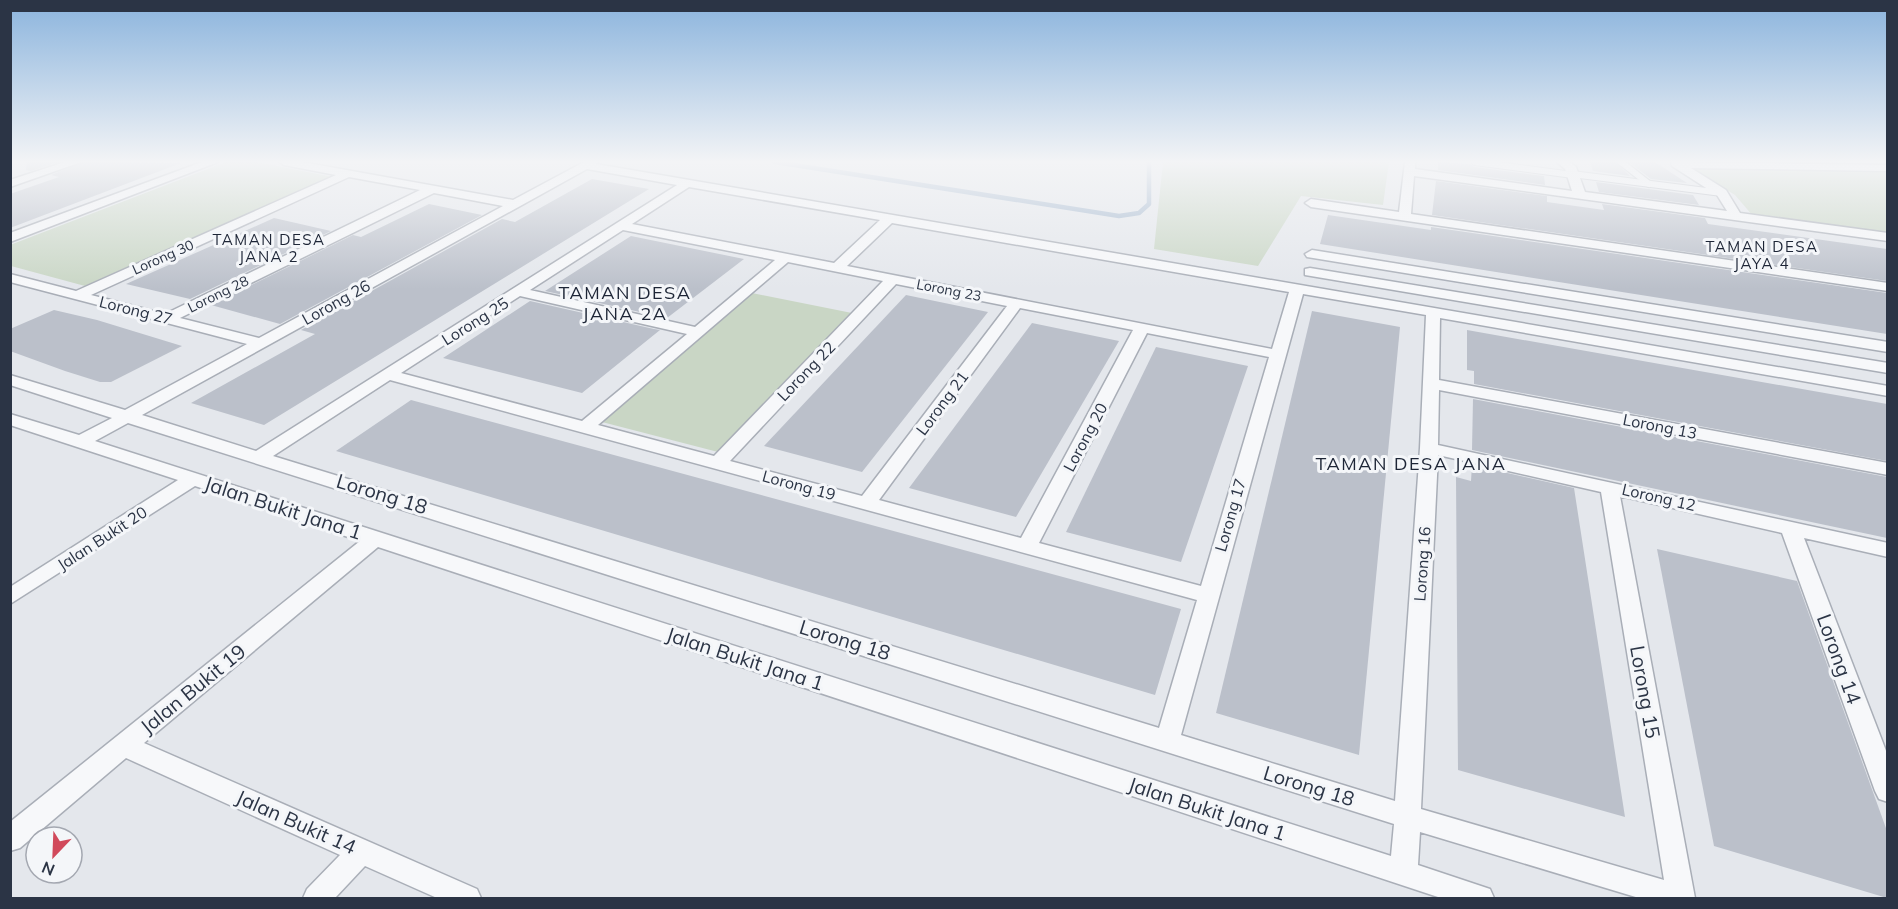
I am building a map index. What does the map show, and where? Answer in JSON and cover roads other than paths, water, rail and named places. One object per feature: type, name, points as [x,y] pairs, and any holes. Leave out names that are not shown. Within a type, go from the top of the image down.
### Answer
[{"type":"street","points":[[10,238],[99,204]]},
{"type":"street","name":"Lorong 30","points":[[78,295],[279,204]]},
{"type":"street","name":"Lorong 28","points":[[168,318],[400,204]]},
{"type":"street","name":"Lorong 26","points":[[80,442],[514,204]]},
{"type":"street","name":"Lorong 25","points":[[260,456],[656,204]]},
{"type":"street","points":[[812,204],[1887,391]]},
{"type":"street","points":[[1321,204],[1887,287]]},
{"type":"street","points":[[1405,217],[1406,204]]},
{"type":"street","points":[[1643,204],[1887,237]]},
{"type":"street","points":[[1728,204],[1736,217]]},
{"type":"street","points":[[837,268],[890,218]]},
{"type":"street","name":"Lorong 23","points":[[623,226],[1276,354]]},
{"type":"street","points":[[1312,254],[1887,347]]},
{"type":"street","points":[[586,427],[785,258]]},
{"type":"street","points":[[1310,272],[1887,368]]},
{"type":"street","name":"Lorong 27","points":[[10,278],[261,343]]},
{"type":"street","name":"Lorong 22","points":[[718,463],[893,279]]},
{"type":"street","name":"Lorong 17","points":[[1167,741],[1276,354],[1297,289]]},
{"type":"street","points":[[520,292],[699,332]]},
{"type":"street","name":"Lorong 21","points":[[867,503],[1017,303]]},
{"type":"street","name":"Lorong 16","points":[[1404,874],[1429,448],[1433,313]]},
{"type":"street","name":"Lorong 20","points":[[1027,546],[1142,328]]},
{"type":"street","name":"Lorong 19","points":[[390,375],[1207,595]]},
{"type":"street","name":"Lorong 18","points":[[10,380],[260,456],[1406,816],[1681,898]]},
{"type":"street","name":"Lorong 13","points":[[1432,384],[1887,469]]},
{"type":"street","name":"Jalan Bukit Jana 1","points":[[10,419],[1480,898]]},
{"type":"street","name":"Lorong 12","points":[[1429,448],[1609,486],[1887,550]]},
{"type":"street","name":"Jalan Bukit 20","points":[[10,597],[193,478]]},
{"type":"street","name":"Lorong 15","points":[[1609,486],[1681,898]]},
{"type":"street","name":"Lorong 14","points":[[1790,527],[1887,791]]},
{"type":"street","name":"Jalan Bukit 19","points":[[10,839],[376,538]]},
{"type":"street","name":"Jalan Bukit 14","points":[[124,746],[467,898]]},
{"type":"street","points":[[317,898],[361,851]]},
{"type":"waterway","points":[[1045,204],[1119,216],[1139,213],[1149,204]]},
{"type":"district","name":"TAMAN DESA JANA 2","points":[[269,248]]},
{"type":"district","name":"TAMAN DESA JAYA 4","points":[[1762,256]]},
{"type":"district","name":"TAMAN DESA JANA 2A","points":[[625,303]]},
{"type":"district","name":"TAMAN DESA JANA","points":[[1411,464]]}]
